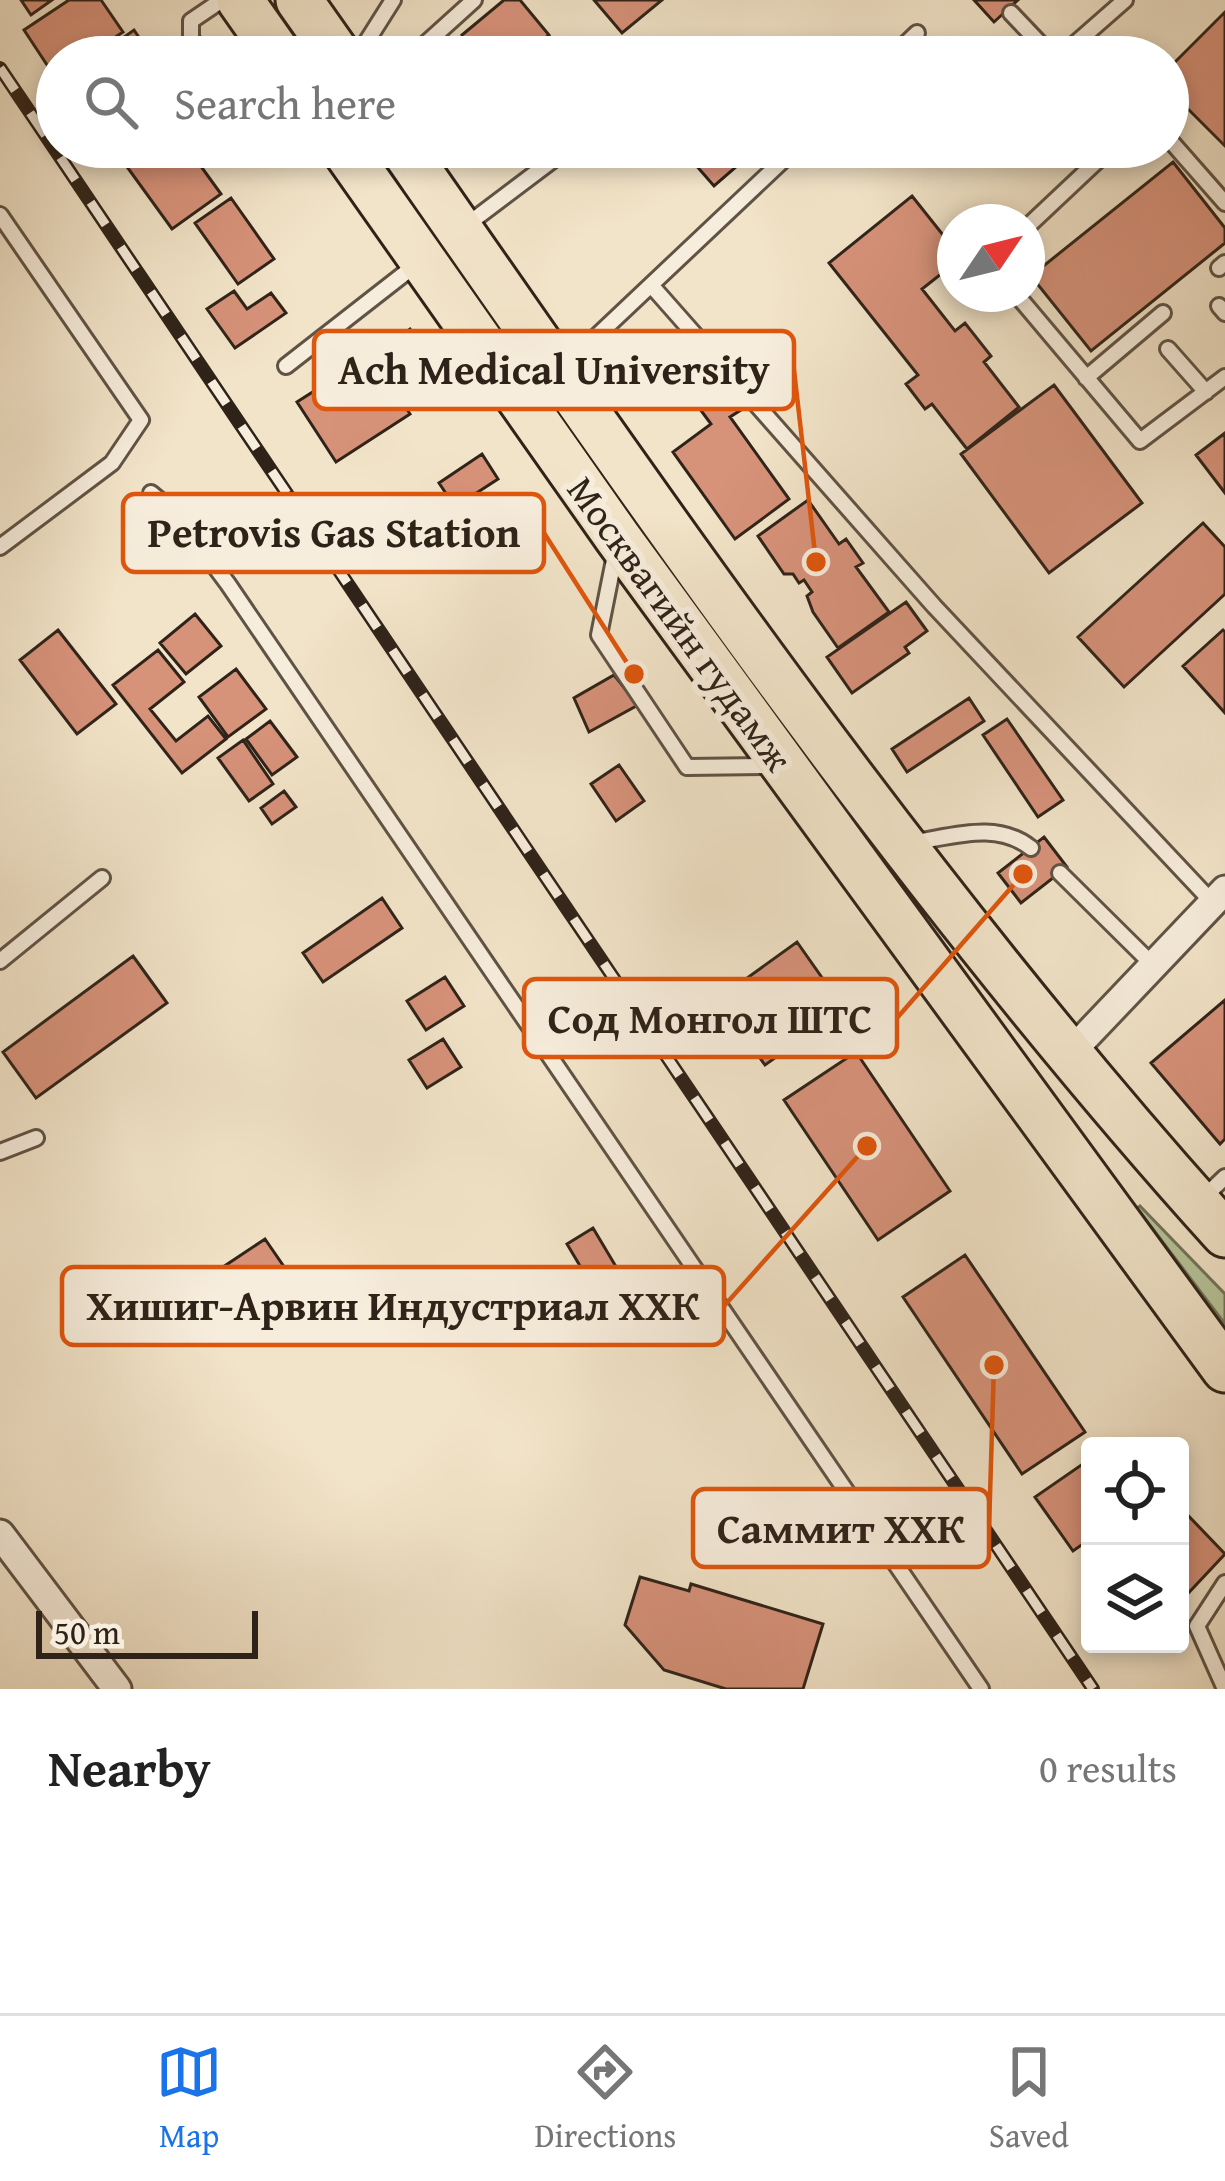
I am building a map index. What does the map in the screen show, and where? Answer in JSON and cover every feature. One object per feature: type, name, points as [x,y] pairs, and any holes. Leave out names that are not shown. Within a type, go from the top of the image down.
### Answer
[{"type":"highway","points":[[240,0],[265,36]]},
{"type":"highway","points":[[299,0],[324,36]]},
{"type":"highway","name":"Москвагийн гудамж","points":[[358,168],[618,538],[1225,1369]]},
{"type":"highway","name":"Москвагийн гудамж","points":[[417,168],[722,605],[904,844],[1070,1053],[1216,1205]]},
{"type":"street","points":[[1070,1053],[1219,896]]},
{"type":"street","points":[[0,1534],[117,1689]]},
{"type":"lane","points":[[191,36],[191,21],[223,0]]},
{"type":"lane","points":[[370,36],[393,0]]},
{"type":"lane","points":[[435,36],[474,0]]},
{"type":"lane","points":[[1084,36],[1125,0]]},
{"type":"lane","points":[[1011,13],[1033,36]]},
{"type":"lane","points":[[914,36],[917,33]]},
{"type":"lane","points":[[1189,162],[1225,203]]},
{"type":"lane","points":[[460,230],[542,168]]},
{"type":"lane","points":[[559,372],[775,168]]},
{"type":"lane","points":[[1045,210],[1090,168]]},
{"type":"lane","points":[[0,215],[141,420],[112,463],[0,547]]},
{"type":"lane","points":[[286,366],[422,260]]},
{"type":"lane","points":[[650,285],[919,589],[1219,896]]},
{"type":"lane","points":[[1031,312],[1139,440],[1225,377]]},
{"type":"lane","points":[[1086,378],[1163,313]]},
{"type":"lane","points":[[1168,350],[1206,392]]},
{"type":"lane","points":[[151,493],[176,514],[268,641],[981,1689]]},
{"type":"lane","points":[[618,538],[599,635],[687,766],[784,766]]},
{"type":"lane","points":[[904,844],[987,831],[1014,835],[1031,848]]},
{"type":"lane","points":[[1060,873],[1154,965]]},
{"type":"lane","points":[[0,961],[102,878]]},
{"type":"lane","points":[[0,1152],[36,1138]]},
{"type":"lane","points":[[1225,1583],[1198,1627],[1225,1689]]},
{"type":"green space","points":[[1137,1208],[1225,1294],[1225,1324]]},
{"type":"building","points":[[21,0],[52,0],[31,15]]},
{"type":"building","points":[[69,0],[101,0],[123,32],[117,36],[36,36],[36,48],[24,30]]},
{"type":"building","points":[[504,0],[520,0],[549,35],[463,36]]},
{"type":"building","points":[[594,0],[662,0],[622,33]]},
{"type":"building","points":[[974,0],[1018,0],[994,22]]},
{"type":"building","points":[[1225,12],[1225,146],[1189,110],[1189,48]]},
{"type":"building","points":[[128,168],[202,168],[221,194],[172,229]]},
{"type":"building","points":[[698,168],[735,168],[714,186]]},
{"type":"building","points":[[1166,168],[1178,168],[1225,228],[1225,243],[1091,351],[1045,294],[1045,265]]},
{"type":"building","points":[[912,196],[937,227],[937,277],[922,289],[955,331],[965,323],[991,356],[984,362],[1019,407],[967,449],[932,404],[925,409],[906,384],[918,375],[829,263]]},
{"type":"building","points":[[231,198],[274,259],[238,284],[195,223]]},
{"type":"building","points":[[234,291],[247,309],[271,293],[286,313],[235,348],[207,309]]},
{"type":"building","points":[[410,329],[448,384],[415,406],[378,351]]},
{"type":"building","points":[[698,346],[744,408],[730,417],[789,499],[735,539],[673,452],[711,424],[669,367]]},
{"type":"building","points":[[372,354],[410,414],[336,462],[297,402]]},
{"type":"building","points":[[1054,385],[1142,503],[1049,573],[961,454]]},
{"type":"building","points":[[1225,433],[1225,493],[1196,455]]},
{"type":"building","points":[[482,454],[498,479],[455,507],[439,483]]},
{"type":"building","points":[[808,500],[839,544],[846,539],[863,563],[856,567],[889,612],[838,648],[813,612],[807,596],[812,592],[804,580],[799,583],[793,574],[784,574],[758,536]]},
{"type":"building","points":[[1203,523],[1225,547],[1225,594],[1124,687],[1078,637]]},
{"type":"building","points":[[906,602],[927,631],[905,647],[909,653],[852,693],[827,657]]},
{"type":"building","points":[[195,614],[221,646],[186,674],[160,643]]},
{"type":"building","points":[[58,630],[116,704],[77,734],[20,660]]},
{"type":"building","points":[[1225,632],[1225,713],[1183,666]]},
{"type":"building","points":[[158,650],[184,682],[150,709],[176,741],[208,716],[226,739],[182,773],[113,685]]},
{"type":"building","points":[[236,669],[266,709],[228,737],[199,697]]},
{"type":"building","points":[[614,675],[638,705],[589,732],[574,698]]},
{"type":"building","points":[[969,698],[984,721],[907,772],[892,749]]},
{"type":"building","points":[[1007,719],[1063,800],[1038,817],[983,735]]},
{"type":"building","points":[[270,721],[297,757],[272,775],[246,739]]},
{"type":"building","points":[[243,740],[273,784],[249,801],[218,758]]},
{"type":"building","points":[[619,765],[644,801],[616,821],[591,784]]},
{"type":"building","points":[[284,791],[296,807],[272,824],[261,808]]},
{"type":"building","points":[[1044,837],[1067,867],[1021,903],[998,873]]},
{"type":"building","points":[[382,898],[402,928],[323,982],[303,953]]},
{"type":"building","points":[[797,942],[844,1009],[765,1065],[718,999]]},
{"type":"building","points":[[133,956],[167,1003],[36,1098],[3,1052]]},
{"type":"building","points":[[445,977],[464,1006],[426,1030],[407,1001]]},
{"type":"building","points":[[1225,1000],[1225,1139],[1220,1144],[1151,1063]]},
{"type":"building","points":[[443,1039],[461,1067],[427,1088],[409,1060]]},
{"type":"building","points":[[856,1052],[950,1191],[878,1240],[784,1100]]},
{"type":"building","points":[[593,1228],[618,1270],[592,1286],[567,1244]]},
{"type":"building","points":[[265,1239],[298,1287],[252,1318],[220,1269]]},
{"type":"building","points":[[965,1255],[1085,1432],[1022,1474],[903,1297]]},
{"type":"building","points":[[1081,1465],[1081,1545],[1073,1551],[1035,1497]]},
{"type":"building","points":[[1189,1516],[1225,1554],[1189,1592]]},
{"type":"building","points":[[640,1577],[689,1591],[691,1584],[823,1624],[803,1689],[726,1689],[664,1670],[625,1625]]},
{"type":"railway","points":[[0,68],[36,121]]},
{"type":"railway","points":[[67,168],[1093,1689]]},
{"type":"place","name":"Ach Medical University","points":[[816,562]]},
{"type":"place","name":"Petrovis Gas Station","points":[[634,674]]},
{"type":"place","name":"Сод Монгол ШТС","points":[[1023,874]]},
{"type":"place","name":"Хишиг-Арвин Индустриал ХХК","points":[[867,1146]]},
{"type":"place","name":"Саммит ХХК","points":[[994,1365]]}]
